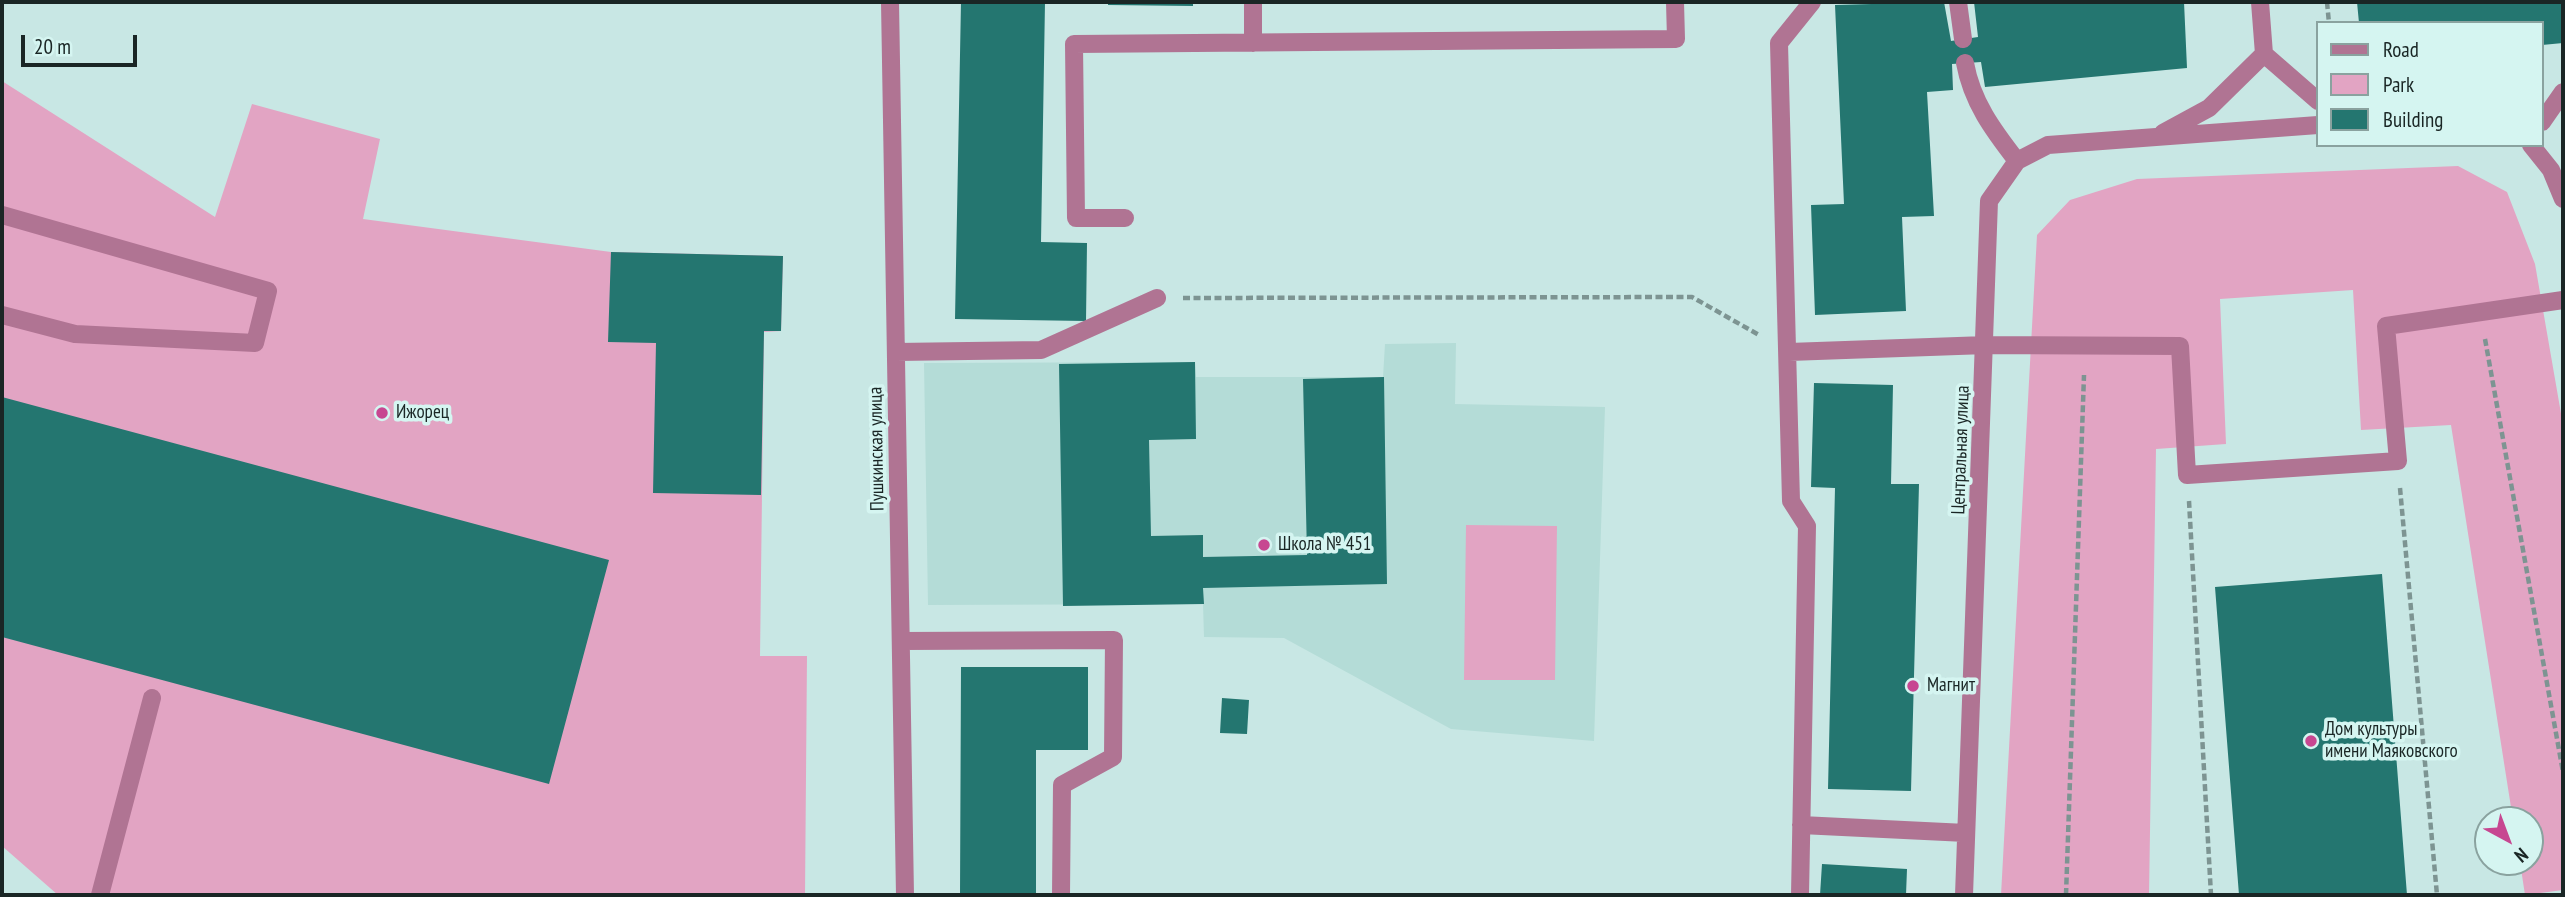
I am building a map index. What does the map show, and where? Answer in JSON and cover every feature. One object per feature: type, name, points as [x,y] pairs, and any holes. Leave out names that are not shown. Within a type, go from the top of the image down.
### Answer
[{"type":"street","name":"Пушкинская улица","points":[[890,2],[905,895]]},
{"type":"street","points":[[1253,2],[1253,43]]},
{"type":"street","points":[[1125,218],[1076,218],[1074,44],[1676,39],[1675,2]]},
{"type":"street","points":[[1800,895],[1807,526],[1791,500],[1779,43],[1812,2]]},
{"type":"street","points":[[1958,2],[1964,39]]},
{"type":"street","points":[[2260,2],[2264,54],[2316,99]]},
{"type":"street","name":"Центральная улица","points":[[2159,135],[2209,108],[2264,54]]},
{"type":"street","points":[[1965,63],[1970,89],[1992,128],[2017,161]]},
{"type":"street","points":[[2544,119],[2563,92]]},
{"type":"street","name":"Центральная улица","points":[[1964,895],[1986,345],[1989,201],[2017,161],[2048,145],[2316,125]]},
{"type":"street","points":[[2533,147],[2551,170],[2563,199]]},
{"type":"street","points":[[2,215],[268,291],[255,342],[75,334],[2,315]]},
{"type":"street","points":[[896,352],[1041,350],[1157,298]]},
{"type":"street","points":[[1789,352],[1986,345],[2180,346],[2187,475],[2398,461],[2386,326],[2563,300]]},
{"type":"street","points":[[902,641],[1114,640],[1112,757],[1062,785],[1061,895]]},
{"type":"street","points":[[100,895],[152,698]]},
{"type":"street","points":[[1801,825],[1966,832]]},
{"type":"path","points":[[2328,2],[2329,21]]},
{"type":"path","points":[[1157,298],[1692,297],[1789,352]]},
{"type":"path","points":[[2481,314],[2563,772]]},
{"type":"path","points":[[2066,895],[2085,346]]},
{"type":"path","points":[[2398,461],[2437,895]]},
{"type":"path","points":[[2187,475],[2210,895]]},
{"type":"shaded area","name":"Школа № 451","points":[[1456,343],[1455,404],[1605,407],[1594,741],[1451,729],[1284,638],[1204,637],[1203,604],[928,605],[924,363],[1195,362],[1196,377],[1383,377],[1385,344]]},
{"type":"green space","name":"Ижорец","points":[[2,81],[215,217],[252,104],[380,139],[363,219],[611,252],[783,256],[781,331],[764,332],[760,656],[807,656],[805,895],[58,895],[2,846]]},
{"type":"green space","points":[[2458,166],[2507,192],[2535,264],[2563,425],[2563,890],[2525,895],[2522,876],[2544,876],[2544,806],[2511,806],[2451,425],[2361,430],[2353,290],[2220,299],[2226,444],[2156,449],[2149,895],[2001,895],[2037,235],[2070,200],[2137,179]]},
{"type":"green space","points":[[1466,525],[1557,526],[1555,680],[1464,680]]},
{"type":"building","points":[[961,2],[1045,2],[1041,242],[1087,243],[1086,321],[955,319]]},
{"type":"building","points":[[1108,2],[1193,2],[1193,6],[1108,5]]},
{"type":"building","points":[[1944,2],[1951,41],[1978,37],[1974,2],[2184,2],[2187,68],[1985,87],[1981,62],[1952,64],[1953,90],[1927,92],[1934,216],[1902,217],[1906,311],[1815,315],[1811,205],[1844,204],[1835,5]]},
{"type":"building","points":[[2357,2],[2563,2],[2563,43],[2544,45],[2544,21],[2359,21]]},
{"type":"building","points":[[611,252],[783,256],[781,331],[764,331],[761,495],[653,493],[656,343],[608,342]]},
{"type":"building","points":[[1195,362],[1196,439],[1149,440],[1151,536],[1203,535],[1203,557],[1307,555],[1303,379],[1384,377],[1387,584],[1203,588],[1204,604],[1063,606],[1059,364]]},
{"type":"building","points":[[1814,383],[1893,385],[1891,484],[1919,484],[1911,791],[1828,789],[1835,488],[1811,487]]},
{"type":"building","points":[[2,397],[609,560],[549,784],[2,637]]},
{"type":"building","name":"Дом культуры имени Маяковского","points":[[2382,574],[2407,895],[2239,895],[2215,587]]},
{"type":"building","points":[[961,667],[1088,667],[1088,750],[1036,750],[1036,895],[960,895]]},
{"type":"building","points":[[1222,698],[1249,700],[1247,734],[1220,733]]},
{"type":"building","points":[[1822,864],[1907,869],[1906,895],[1820,895]]},
{"type":"place","name":"Ижорец","points":[[382,413]]},
{"type":"place","name":"Школа № 451","points":[[1264,545]]},
{"type":"place","name":"Магнит","points":[[1913,686]]},
{"type":"place","name":"Дом культуры имени Маяковского","points":[[2311,741]]}]
